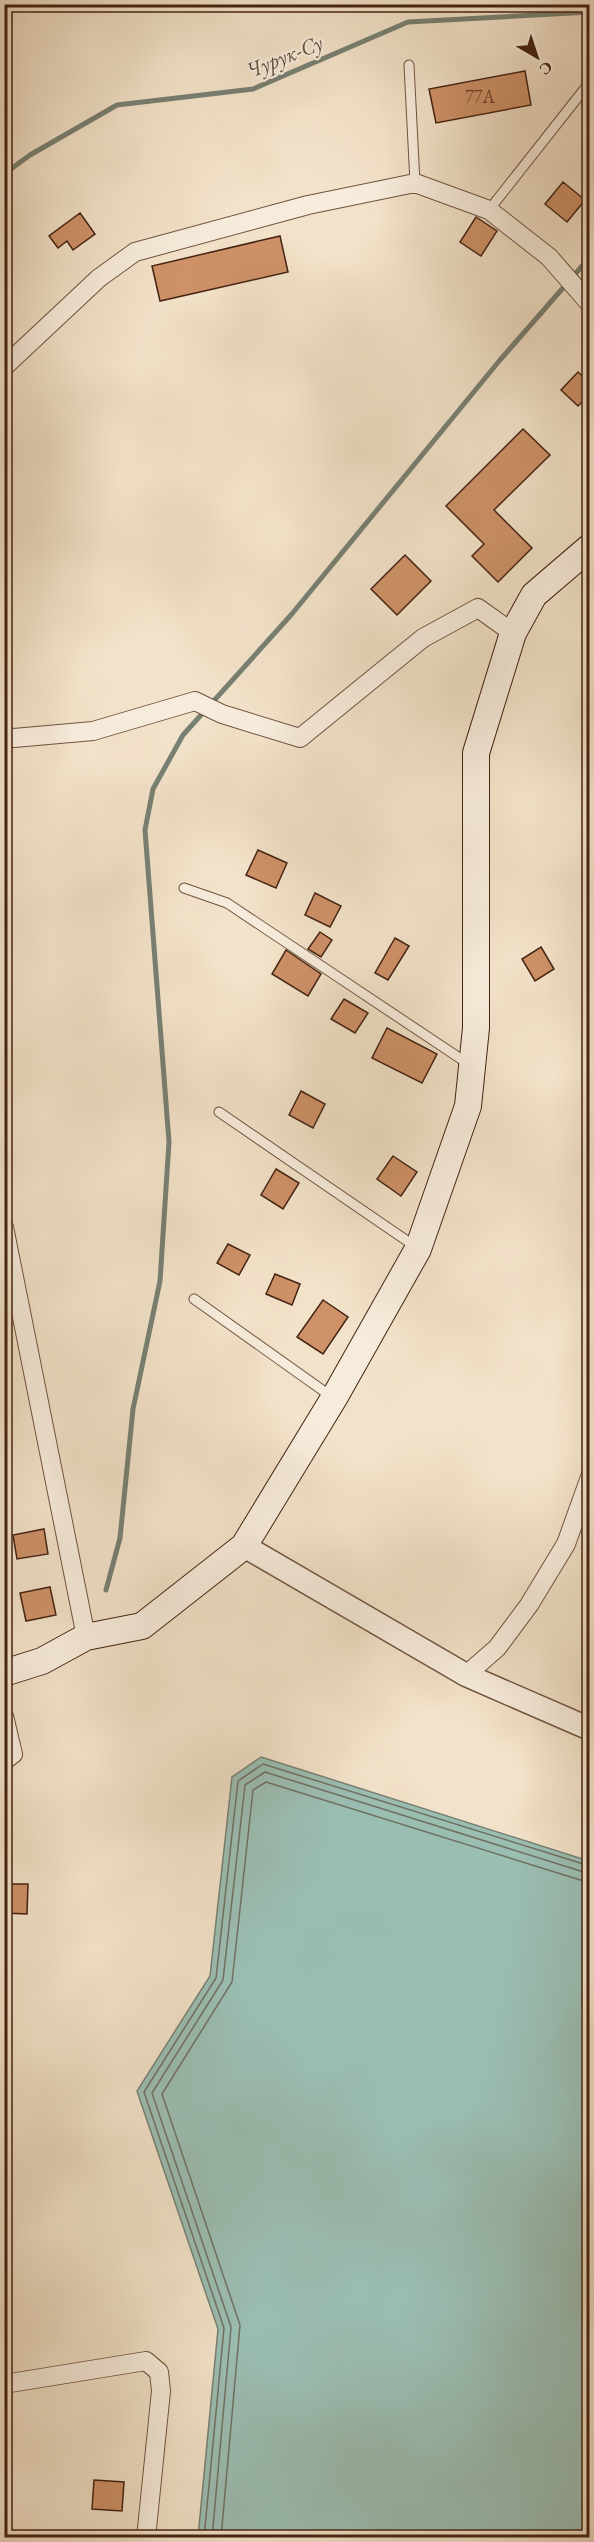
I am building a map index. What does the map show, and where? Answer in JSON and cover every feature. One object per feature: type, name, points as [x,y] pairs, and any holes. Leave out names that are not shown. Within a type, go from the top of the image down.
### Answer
[{"type":"main road","points":[[4,1673],[42,1660],[86,1637],[142,1626],[244,1546],[334,1398],[418,1249],[468,1106],[476,1028],[476,753],[513,633],[534,595],[590,547]]},
{"type":"street","points":[[4,367],[99,278],[135,252],[308,205],[415,183],[489,210],[549,257],[590,304]]},
{"type":"street","points":[[4,737],[93,731],[195,701],[222,714],[300,738],[423,638],[478,608],[513,633]]},
{"type":"street","points":[[4,1227],[86,1637]]},
{"type":"street","points":[[466,1675],[497,1648],[529,1605],[566,1544],[590,1477]]},
{"type":"street","points":[[244,1546],[466,1675],[590,1729]]},
{"type":"street","points":[[4,1716],[13,1754],[4,1761]]},
{"type":"street","points":[[4,2384],[146,2361],[159,2372],[161,2391],[146,2538]]},
{"type":"lane","points":[[408,65],[415,183]]},
{"type":"lane","points":[[489,210],[586,87]]},
{"type":"lane","points":[[184,888],[227,903],[472,1067]]},
{"type":"lane","points":[[219,1112],[418,1249]]},
{"type":"lane","points":[[194,1299],[334,1398]]},
{"type":"water","points":[[261,1757],[589,1861],[589,2537],[198,2537],[218,2329],[137,2091],[210,1976],[232,1777]]},
{"type":"building","points":[[525,71],[531,105],[436,123],[429,89]]},
{"type":"building","points":[[563,182],[585,200],[567,222],[545,204]]},
{"type":"building","points":[[80,213],[95,234],[73,250],[67,241],[58,248],[49,236]]},
{"type":"building","points":[[476,217],[497,231],[481,256],[460,242]]},
{"type":"building","points":[[280,236],[288,272],[160,301],[152,266]]},
{"type":"building","points":[[578,372],[590,383],[590,394],[578,406],[561,390]]},
{"type":"building","points":[[523,429],[550,455],[494,510],[532,548],[498,582],[472,556],[484,544],[446,506]]},
{"type":"building","points":[[405,555],[431,581],[397,615],[371,589]]},
{"type":"building","points":[[258,850],[287,863],[276,888],[246,875]]},
{"type":"building","points":[[315,893],[341,906],[330,927],[305,915]]},
{"type":"building","points":[[320,932],[332,940],[321,957],[308,949]]},
{"type":"building","points":[[395,938],[409,946],[388,980],[375,973]]},
{"type":"building","points":[[541,947],[554,969],[535,981],[522,959]]},
{"type":"building","points":[[286,950],[321,974],[308,996],[272,974]]},
{"type":"building","points":[[344,999],[368,1013],[355,1033],[331,1019]]},
{"type":"building","points":[[387,1028],[437,1054],[422,1083],[372,1058]]},
{"type":"building","points":[[301,1091],[325,1104],[313,1128],[289,1115]]},
{"type":"building","points":[[393,1156],[417,1172],[401,1196],[377,1179]]},
{"type":"building","points":[[276,1169],[299,1183],[283,1209],[261,1195]]},
{"type":"building","points":[[228,1244],[250,1255],[239,1275],[217,1263]]},
{"type":"building","points":[[275,1274],[300,1284],[292,1305],[266,1294]]},
{"type":"building","points":[[323,1300],[348,1317],[323,1354],[297,1337]]},
{"type":"building","points":[[44,1529],[48,1554],[17,1559],[13,1535]]},
{"type":"building","points":[[50,1587],[56,1615],[26,1621],[20,1593]]},
{"type":"building","points":[[4,1884],[28,1884],[27,1914],[4,1913]]},
{"type":"building","points":[[94,2480],[124,2482],[122,2511],[92,2509]]},
{"type":"waterway","name":"Чурук-Су","points":[[4,174],[30,155],[117,105],[253,89],[408,22],[590,12]]},
{"type":"waterway","points":[[106,1590],[120,1538],[133,1409],[160,1281],[169,1142],[145,830],[153,789],[183,735],[291,615],[500,360],[590,257]]}]
